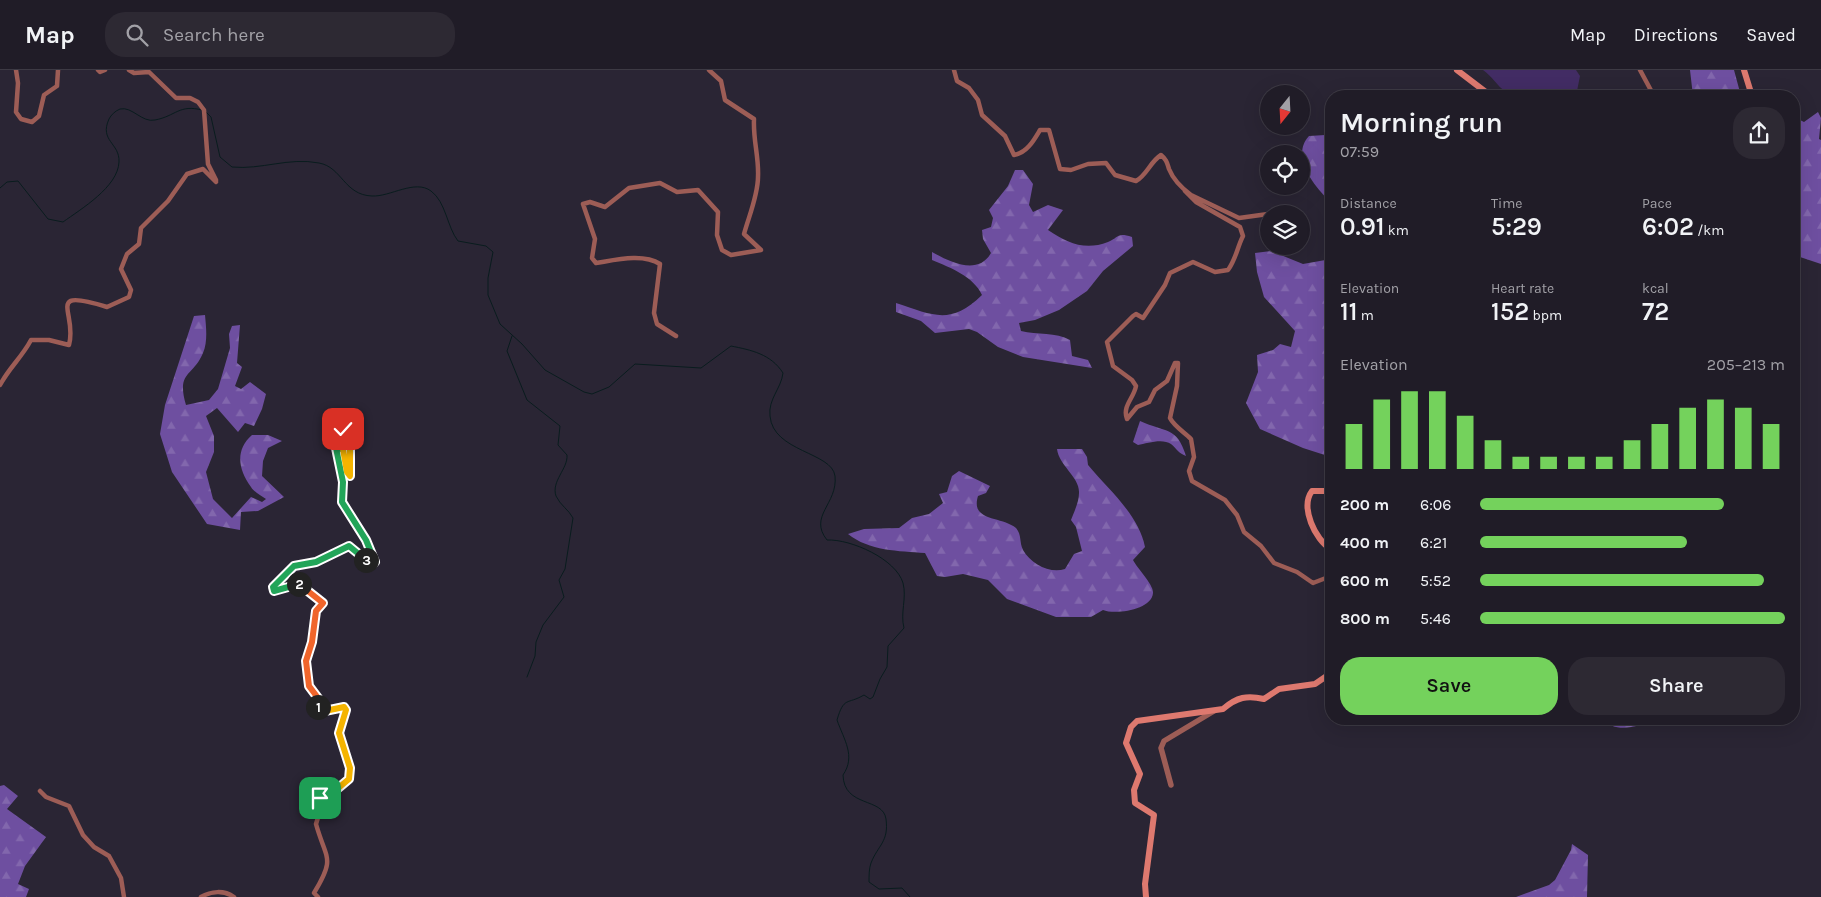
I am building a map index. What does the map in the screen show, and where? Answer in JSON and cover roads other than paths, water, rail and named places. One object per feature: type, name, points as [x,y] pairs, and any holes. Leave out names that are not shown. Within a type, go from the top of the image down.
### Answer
[{"type":"main road","points":[[1457,70],[1483,90]]},
{"type":"main road","points":[[1744,70],[1750,90]]},
{"type":"main road","points":[[1325,491],[1312,491],[1308,496],[1308,513],[1315,532],[1325,546]]},
{"type":"main road","points":[[1146,897],[1145,884],[1154,815],[1135,803],[1134,790],[1140,774],[1126,743],[1127,734],[1137,721],[1223,709],[1234,700],[1249,696],[1264,699],[1279,689],[1315,684],[1325,677]]},
{"type":"street","points":[[16,70],[18,83],[16,112],[20,119],[32,122],[39,116],[44,95],[57,86],[58,70]]},
{"type":"street","points":[[98,70],[100,72],[105,70]]},
{"type":"street","points":[[0,384],[8,370],[22,357],[30,340],[50,340],[69,345],[71,336],[67,312],[68,303],[72,300],[78,298],[107,307],[129,296],[132,290],[121,269],[127,254],[139,244],[141,228],[168,201],[186,174],[203,169],[216,182],[208,164],[204,110],[198,102],[190,98],[176,98],[149,72],[134,73],[130,70]]},
{"type":"street","points":[[676,336],[657,324],[654,313],[660,264],[655,260],[624,258],[596,263],[592,258],[595,239],[583,204],[590,202],[605,207],[629,188],[660,183],[677,192],[698,190],[718,212],[717,235],[722,250],[731,255],[761,250],[744,234],[758,179],[758,154],[753,141],[754,119],[725,100],[721,81],[709,70]]},
{"type":"street","points":[[954,70],[956,81],[970,88],[978,100],[982,114],[1005,136],[1014,155],[1020,154],[1030,146],[1040,130],[1049,130],[1060,169],[1071,170],[1088,164],[1106,164],[1115,175],[1136,181],[1142,178],[1154,159],[1161,155],[1167,159],[1170,170],[1185,191],[1196,202],[1240,227],[1243,236],[1237,248],[1236,259],[1228,270],[1216,272],[1193,262],[1170,273],[1165,285],[1143,318],[1136,314],[1107,342],[1113,366],[1132,380],[1136,386],[1135,394],[1127,404],[1127,419],[1136,407],[1149,402],[1155,390],[1167,381],[1175,363],[1178,363],[1177,386],[1170,418],[1176,423],[1178,429],[1191,439],[1194,458],[1189,471],[1192,481],[1225,500],[1237,515],[1244,532],[1261,546],[1274,563],[1297,572],[1313,583],[1325,578]]},
{"type":"street","points":[[1640,70],[1651,90]]},
{"type":"street","points":[[1185,191],[1239,218],[1260,215]]},
{"type":"street","points":[[318,897],[314,893],[328,868],[325,850],[316,824],[320,811],[318,801],[349,779],[350,768],[339,733],[346,710],[344,707],[339,706],[320,712],[318,698],[309,686],[306,661],[312,642],[316,611],[323,603],[300,584],[278,591],[274,591],[273,587],[294,566],[316,562],[349,546],[364,556],[368,563],[375,562],[366,540],[342,502],[343,482],[336,448],[343,449],[347,472],[350,476],[350,444],[343,429]]},
{"type":"street","points":[[1171,785],[1161,748],[1164,741],[1214,711]]},
{"type":"street","points":[[40,791],[46,797],[69,806],[83,835],[94,847],[108,856],[121,878],[124,897]]},
{"type":"street","points":[[201,897],[209,892],[228,893],[234,897]]},
{"type":"waterway","points":[[0,188],[7,182],[18,181],[48,219],[63,222],[106,189],[117,171],[118,156],[106,132],[109,119],[115,112],[124,109],[146,119],[155,120],[183,109],[202,110]]},
{"type":"waterway","points":[[206,112],[211,117],[220,157],[232,167],[254,167],[286,162],[319,163],[333,170],[355,191],[363,194],[379,196],[418,187],[431,191],[440,201],[458,241],[486,246],[493,252],[488,278],[488,295],[500,324],[522,344],[545,370],[584,392],[592,394],[609,387],[635,364],[701,368],[731,346],[746,349],[773,361],[783,373],[770,410],[774,428],[781,437],[791,444],[824,462],[831,468],[835,476],[835,486],[822,517],[822,532],[827,540],[848,543],[871,552],[892,566],[899,574],[903,583],[904,628],[888,646],[887,667],[873,697],[870,699],[864,695],[847,702],[842,707],[837,720],[849,755],[847,768],[843,775],[845,785],[856,798],[878,807],[886,819],[886,833],[871,863],[869,882],[879,889],[902,888],[910,897]]},
{"type":"waterway","points":[[512,336],[507,351],[527,400],[560,426],[558,445],[567,455],[567,460],[555,491],[556,496],[573,518],[565,569],[559,580],[564,597],[543,625],[536,642],[535,656],[527,677]]}]
